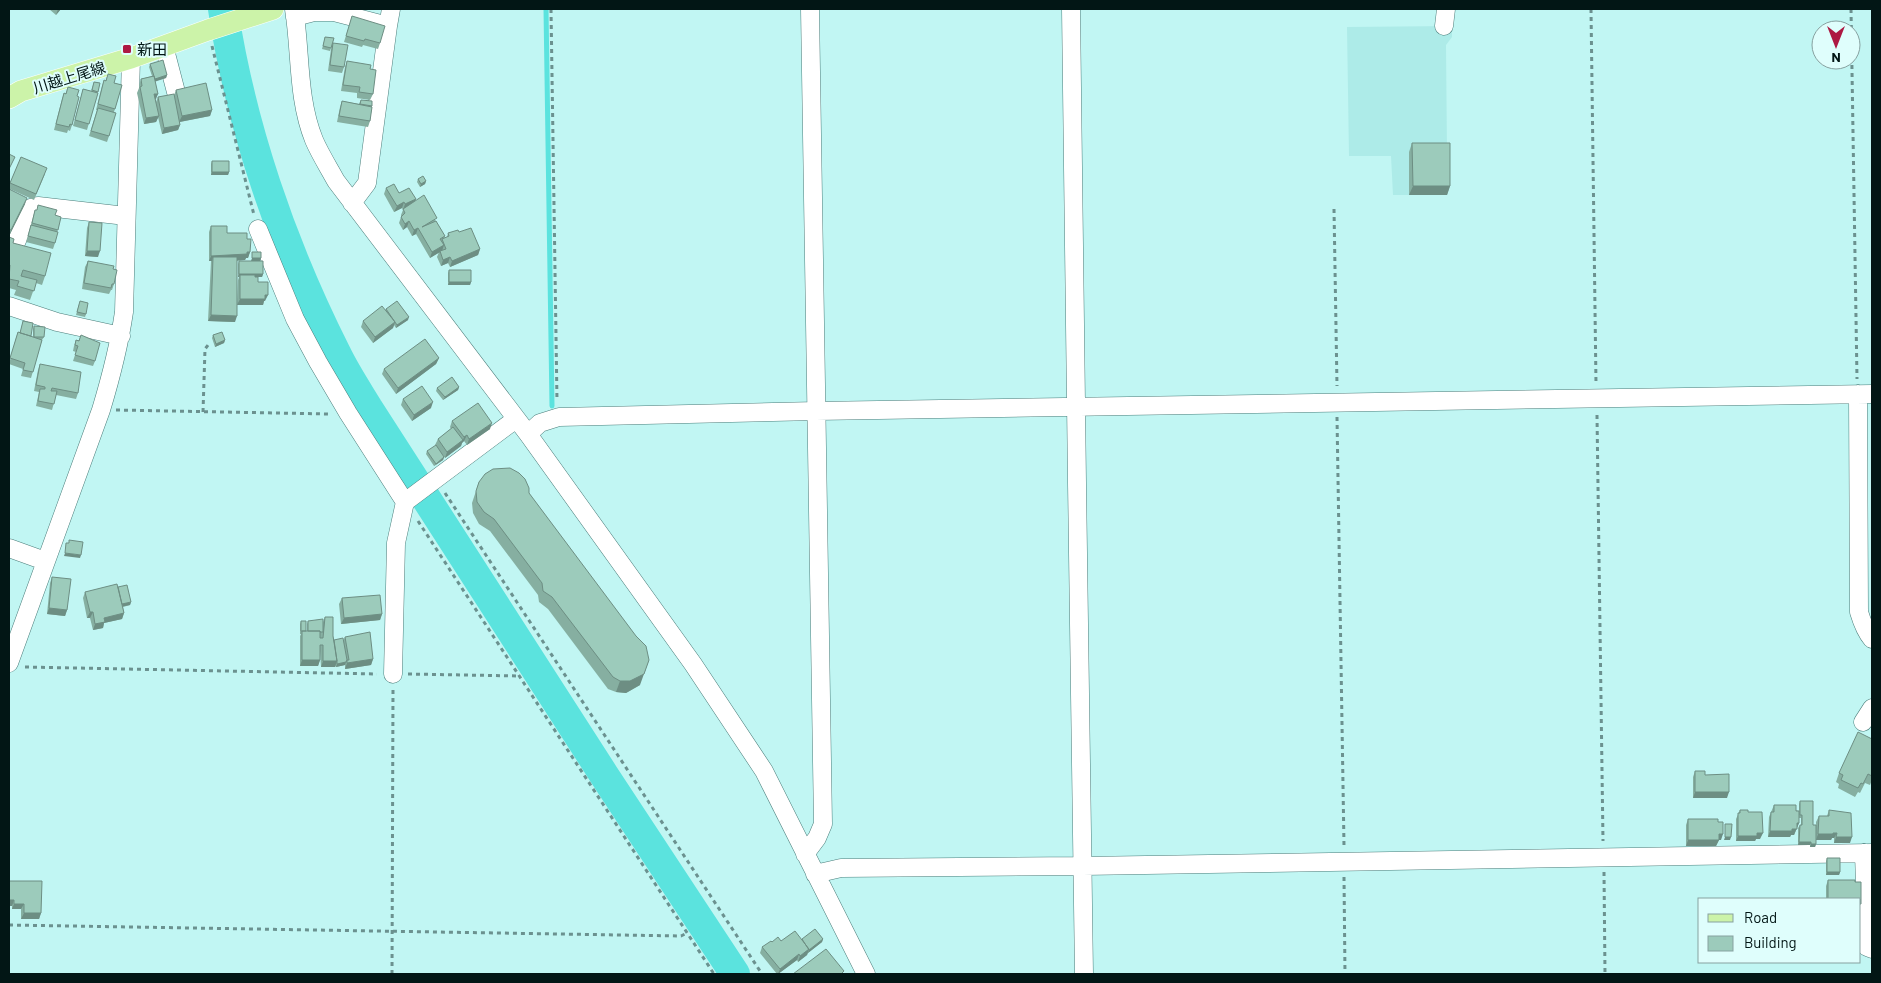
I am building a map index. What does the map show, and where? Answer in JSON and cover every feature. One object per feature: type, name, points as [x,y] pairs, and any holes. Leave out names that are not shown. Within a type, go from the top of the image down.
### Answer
[{"type":"main road","name":"川越上尾線","points":[[9,98],[21,92],[131,58],[273,9]]},
{"type":"street","points":[[352,203],[367,183],[391,9]]},
{"type":"street","points":[[805,854],[817,838],[823,824],[810,9]]},
{"type":"street","points":[[1071,9],[1075,407],[1082,699],[1084,974]]},
{"type":"street","points":[[388,26],[334,12],[294,13],[300,80],[314,139],[336,181],[528,434],[693,664],[759,763],[866,974]]},
{"type":"street","points":[[164,46],[176,92]]},
{"type":"street","points":[[13,665],[45,561],[113,374],[124,312],[131,58]]},
{"type":"street","points":[[15,245],[31,208],[38,206],[126,216]]},
{"type":"street","points":[[258,229],[295,319],[348,413],[407,501]]},
{"type":"street","points":[[9,306],[57,322],[120,336]]},
{"type":"street","points":[[528,434],[540,423],[559,417],[1865,394],[1859,612],[1865,629],[1872,639]]},
{"type":"street","points":[[393,674],[396,543],[407,501],[516,419]]},
{"type":"street","points":[[9,548],[45,561]]},
{"type":"street","points":[[815,874],[841,868],[1083,866],[1868,853],[1867,947],[1872,949]]},
{"type":"path","points":[[551,9],[557,405],[559,417]]},
{"type":"path","points":[[1591,9],[1606,974]]},
{"type":"path","points":[[1851,9],[1865,394]]},
{"type":"path","points":[[211,29],[232,131],[258,229]]},
{"type":"path","points":[[1334,210],[1345,974]]},
{"type":"path","points":[[203,412],[205,349],[208,345]]},
{"type":"path","points":[[101,410],[348,413]]},
{"type":"path","points":[[435,481],[622,760],[762,974]]},
{"type":"path","points":[[407,501],[714,974]]},
{"type":"path","points":[[13,665],[186,671],[520,676]]},
{"type":"path","points":[[392,974],[393,674]]},
{"type":"path","points":[[9,925],[681,936],[687,933]]},
{"type":"shaded area","points":[[1452,26],[1452,37],[1446,45],[1447,152],[1409,195],[1393,195],[1391,156],[1349,156],[1347,27]]},
{"type":"building","points":[[352,16],[385,26],[380,43],[346,36]]},
{"type":"building","points":[[325,37],[334,38],[331,48],[323,46]]},
{"type":"building","points":[[333,43],[348,45],[344,67],[330,65]]},
{"type":"building","points":[[163,60],[167,75],[155,79],[150,64]]},
{"type":"building","points":[[347,61],[371,65],[370,69],[376,70],[373,94],[359,92],[360,87],[343,85]]},
{"type":"building","points":[[108,74],[116,76],[114,83],[122,85],[115,109],[98,104],[104,80],[106,81]]},
{"type":"building","points":[[154,76],[158,94],[154,94],[159,116],[146,118],[140,87],[142,86],[141,79]]},
{"type":"building","points":[[94,82],[100,83],[98,92],[92,90]]},
{"type":"building","points":[[206,83],[212,110],[182,116],[176,90]]},
{"type":"building","points":[[68,87],[79,90],[72,125],[70,124],[69,127],[56,124],[64,93],[66,94]]},
{"type":"building","points":[[83,89],[98,93],[89,124],[75,120]]},
{"type":"building","points":[[174,94],[180,125],[164,128],[158,97]]},
{"type":"building","points":[[361,100],[372,101],[372,106],[360,104]]},
{"type":"building","points":[[342,101],[372,107],[370,121],[339,116]]},
{"type":"building","points":[[98,108],[116,113],[109,136],[91,131]]},
{"type":"building","points":[[1412,143],[1450,143],[1450,186],[1413,186]]},
{"type":"building","points":[[9,154],[15,157],[9,169]]},
{"type":"building","points":[[21,157],[47,168],[36,194],[10,183]]},
{"type":"building","points":[[212,161],[229,161],[229,172],[212,172]]},
{"type":"building","points":[[423,176],[426,181],[421,184],[418,179]]},
{"type":"building","points":[[394,184],[399,193],[409,188],[416,199],[397,206],[386,188]]},
{"type":"building","points":[[9,189],[27,198],[11,230],[9,229]]},
{"type":"building","points":[[424,195],[437,218],[422,227],[436,221],[445,236],[440,239],[444,245],[432,252],[418,228],[414,230],[409,221],[405,224],[401,217],[405,213],[403,209]]},
{"type":"building","points":[[38,205],[57,210],[55,215],[61,217],[58,230],[32,223]]},
{"type":"building","points":[[89,222],[102,223],[100,251],[87,251]]},
{"type":"building","points":[[31,225],[58,232],[55,243],[28,236]]},
{"type":"building","points":[[211,226],[227,226],[227,233],[247,233],[247,239],[251,239],[250,252],[247,252],[247,254],[211,256]]},
{"type":"building","points":[[471,228],[480,249],[452,261],[450,257],[443,260],[440,251],[446,249],[442,239],[449,236],[448,233]]},
{"type":"building","points":[[9,237],[14,239],[13,243],[51,253],[45,276],[23,270],[21,276],[37,280],[34,291],[17,286],[19,281],[9,279]]},
{"type":"building","points":[[252,252],[261,252],[261,258],[252,258]]},
{"type":"building","points":[[213,257],[237,257],[237,316],[211,315]]},
{"type":"building","points":[[88,261],[114,266],[113,269],[117,270],[114,284],[112,284],[111,288],[84,283]]},
{"type":"building","points":[[239,261],[263,261],[263,274],[239,274]]},
{"type":"building","points":[[449,270],[471,270],[471,282],[449,282]]},
{"type":"building","points":[[240,275],[255,275],[255,277],[258,277],[258,282],[268,282],[268,295],[265,295],[265,299],[240,299]]},
{"type":"building","points":[[80,301],[88,303],[86,314],[77,312]]},
{"type":"building","points":[[397,301],[409,317],[397,325],[386,309]]},
{"type":"building","points":[[382,306],[395,322],[375,337],[363,321]]},
{"type":"building","points":[[23,321],[33,323],[31,336],[20,333]]},
{"type":"building","points":[[34,326],[45,327],[44,337],[34,337]]},
{"type":"building","points":[[18,332],[42,340],[33,372],[23,370],[25,363],[10,358]]},
{"type":"building","points":[[222,332],[225,340],[216,344],[213,335]]},
{"type":"building","points":[[81,335],[100,343],[95,361],[75,355],[78,346],[75,345],[76,340],[79,341]]},
{"type":"building","points":[[425,339],[439,358],[398,388],[384,369]]},
{"type":"building","points":[[40,364],[81,372],[78,393],[52,388],[51,391],[57,391],[54,404],[38,401],[40,389],[45,389],[45,387],[36,385]]},
{"type":"building","points":[[452,377],[459,387],[445,397],[437,388]]},
{"type":"building","points":[[422,386],[433,402],[414,415],[403,399]]},
{"type":"building","points":[[478,403],[492,423],[469,439],[467,435],[464,437],[452,421]]},
{"type":"building","points":[[453,427],[463,440],[447,452],[438,439]]},
{"type":"building","points":[[436,445],[444,457],[436,464],[427,451]]},
{"type":"building","points":[[510,468],[525,479],[529,493],[636,636],[646,646],[649,660],[644,674],[630,681],[620,681],[613,677],[552,597],[543,591],[542,583],[494,519],[484,512],[477,502],[476,491],[479,482],[485,474],[493,469]]},
{"type":"building","points":[[69,540],[83,542],[81,555],[65,553],[66,543],[69,543]]},
{"type":"building","points":[[52,577],[71,579],[67,610],[49,608]]},
{"type":"building","points":[[117,584],[124,613],[104,618],[105,622],[95,624],[93,612],[90,612],[85,592]]},
{"type":"building","points":[[127,585],[131,602],[122,604],[118,587]]},
{"type":"building","points":[[380,595],[382,614],[344,618],[342,598]]},
{"type":"building","points":[[325,617],[333,617],[333,636],[337,661],[323,661],[323,645],[320,645],[320,660],[302,660],[302,631],[320,631],[320,638],[323,638]]},
{"type":"building","points":[[323,619],[323,632],[308,631],[308,621]]},
{"type":"building","points":[[301,621],[306,621],[306,631],[301,631]]},
{"type":"building","points":[[370,632],[373,659],[347,663],[347,660],[349,660],[345,637]]},
{"type":"building","points":[[343,638],[347,660],[337,664],[334,640]]},
{"type":"building","points":[[1858,732],[1872,739],[1872,776],[1868,774],[1863,784],[1861,783],[1858,788],[1841,780],[1843,775],[1839,773]]},
{"type":"building","points":[[1695,771],[1705,771],[1705,775],[1729,774],[1729,792],[1695,792]]},
{"type":"building","points":[[1800,801],[1813,801],[1813,825],[1816,825],[1816,844],[1799,842],[1800,825],[1802,825]]},
{"type":"building","points":[[1774,805],[1796,805],[1796,811],[1799,811],[1797,829],[1792,829],[1792,831],[1770,831],[1771,812],[1774,812]]},
{"type":"building","points":[[1740,810],[1762,812],[1763,833],[1757,833],[1757,836],[1738,836],[1738,813],[1740,813]]},
{"type":"building","points":[[1829,810],[1851,813],[1852,837],[1836,837],[1837,833],[1818,834],[1819,816],[1829,816]]},
{"type":"building","points":[[1688,819],[1718,819],[1718,822],[1723,822],[1723,834],[1719,834],[1719,840],[1688,840]]},
{"type":"building","points":[[1725,824],[1732,824],[1731,837],[1725,837]]},
{"type":"building","points":[[1827,858],[1840,858],[1840,872],[1827,872]]},
{"type":"building","points":[[1828,880],[1855,880],[1855,882],[1861,882],[1861,898],[1828,898]]},
{"type":"building","points":[[9,881],[42,881],[41,913],[24,913],[24,904],[14,904],[14,900],[9,900]]},
{"type":"building","points":[[815,929],[823,939],[809,950],[802,939]]},
{"type":"building","points":[[795,931],[809,949],[800,956],[799,954],[780,969],[762,947],[778,937],[781,941]]},
{"type":"building","points":[[826,949],[844,971],[843,974],[793,974]]},
{"type":"waterway","points":[[223,9],[241,97],[266,185],[298,271],[316,312],[351,381],[604,775],[735,974]]},
{"type":"waterway","points":[[546,9],[552,406]]},
{"type":"place","name":"新田","points":[[127,49]]}]
